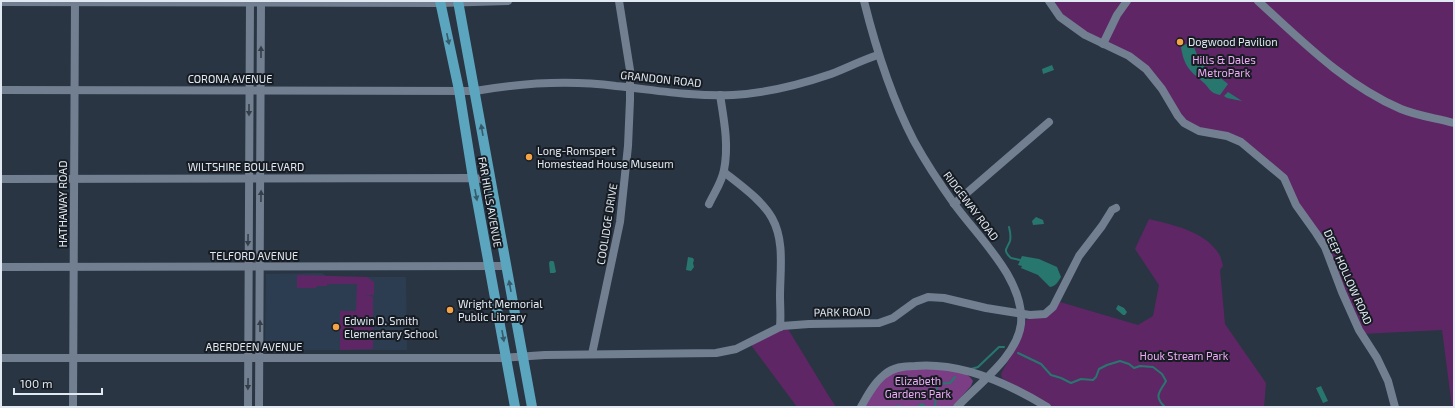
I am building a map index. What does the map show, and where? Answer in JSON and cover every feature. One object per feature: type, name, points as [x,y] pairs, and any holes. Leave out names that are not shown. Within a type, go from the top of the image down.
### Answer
[{"type":"main road","name":"FAR HILLS AVENUE","points":[[440,2],[459,90],[473,178],[515,407]]},
{"type":"main road","name":"FAR HILLS AVENUE","points":[[459,2],[532,407]]},
{"type":"street","points":[[1,2],[508,1]]},
{"type":"street","name":"COOLIDGE DRIVE","points":[[592,354],[620,222],[628,146],[630,88],[628,50],[620,1]]},
{"type":"street","points":[[856,1],[866,12]]},
{"type":"street","name":"RIDGEWAY ROAD","points":[[864,1],[878,55],[913,139],[954,204],[999,261],[1011,281],[1021,313],[1021,326],[1014,345],[999,366],[988,378],[957,407]]},
{"type":"street","name":"DEEP HOLLOW ROAD","points":[[1048,1],[1060,17],[1085,36],[1129,56],[1146,68],[1162,89],[1184,123],[1199,131],[1227,136],[1241,142],[1284,178],[1296,205],[1325,247],[1342,292],[1359,330],[1377,358],[1388,381],[1395,407]]},
{"type":"street","points":[[1103,44],[1117,15],[1127,1]]},
{"type":"street","points":[[1258,1],[1321,58],[1351,81],[1401,109],[1454,123]]},
{"type":"street","name":"HATHAWAY ROAD","points":[[73,407],[75,2]]},
{"type":"street","points":[[248,407],[250,2]]},
{"type":"street","points":[[260,407],[261,2]]},
{"type":"street","name":"GRANDON ROAD","points":[[459,90],[474,91],[510,86],[562,82],[592,83],[678,94],[720,96],[755,93],[798,84],[832,74],[878,55]]},
{"type":"street","name":"CORONA AVENUE","points":[[1,90],[459,90]]},
{"type":"street","points":[[709,204],[724,172],[726,141],[720,96]]},
{"type":"street","points":[[954,204],[1049,122]]},
{"type":"street","points":[[724,172],[765,208],[776,225],[780,239],[781,256],[780,327]]},
{"type":"street","name":"WILTSHIRE BOULEVARD","points":[[1,179],[473,178],[490,180]]},
{"type":"street","name":"PARK ROAD","points":[[507,358],[592,354],[687,354],[721,352],[736,349],[780,327],[809,324],[879,323],[893,318],[915,302],[928,297],[944,298],[986,308],[1040,315],[1050,311],[1079,256],[1102,226],[1112,210],[1116,208]]},
{"type":"street","name":"TELFORD AVENUE","points":[[1,267],[506,266]]},
{"type":"street","name":"ABERDEEN AVENUE","points":[[1,358],[507,358]]},
{"type":"street","points":[[861,407],[877,382],[884,375],[896,368],[904,366],[940,365],[988,378],[1022,392],[1047,407]]},
{"type":"shaded area","points":[[1189,43],[1194,47],[1199,60],[1207,70],[1228,84],[1220,95],[1212,92],[1188,67],[1181,47]]},
{"type":"shaded area","points":[[1052,65],[1054,70],[1043,74],[1042,69]]},
{"type":"shaded area","points":[[1228,92],[1242,101],[1224,96]]},
{"type":"shaded area","points":[[1036,217],[1043,220],[1044,224],[1033,225],[1032,221]]},
{"type":"shaded area","points":[[1022,256],[1039,259],[1057,267],[1061,277],[1058,282],[1050,287],[1038,275],[1021,268],[1022,266],[1018,265]]},
{"type":"shaded area","points":[[688,257],[693,258],[694,260],[694,267],[691,271],[686,270]]},
{"type":"shaded area","points":[[550,261],[554,262],[556,272],[554,273],[550,273]]},
{"type":"shaded area","name":"Edwin D. Smith Elementary School","points":[[322,273],[327,277],[406,277],[407,350],[265,350],[266,274]]},
{"type":"shaded area","points":[[1118,305],[1124,308],[1127,312],[1125,315],[1116,309]]},
{"type":"shaded area","points":[[1321,386],[1328,401],[1323,403],[1316,388]]},
{"type":"green space","name":"Hills & Dales MetroPark","points":[[1049,1],[1454,1],[1454,407],[1452,407],[1442,330],[1361,334],[1325,247],[1289,187],[1241,142],[1192,128],[1146,68],[1085,35]]},
{"type":"green space","name":"Houk Stream Park","points":[[1149,219],[1197,234],[1213,246],[1219,254],[1223,266],[1220,270],[1225,324],[1266,383],[1264,407],[1052,407],[1002,378],[1001,374],[1020,341],[1026,320],[1060,302],[1138,325],[1153,316],[1159,285],[1135,249]]},
{"type":"green space","points":[[297,275],[367,277],[374,282],[374,295],[363,295],[372,296],[373,298],[373,349],[340,350],[340,311],[356,311],[357,284],[327,284],[327,286],[317,286],[316,288],[297,288]]},
{"type":"green space","points":[[788,329],[836,407],[797,407],[751,345],[775,332]]},
{"type":"green space","name":"Elizabeth Gardens Park","points":[[908,368],[944,368],[962,372],[969,376],[973,381],[971,386],[952,407],[864,407],[876,388],[889,374]]},
{"type":"waterway","points":[[1009,227],[1010,241],[1006,251],[1011,258],[1020,260]]},
{"type":"waterway","points":[[971,369],[978,367],[999,347],[1004,347]]},
{"type":"waterway","points":[[1018,353],[1041,364],[1051,375],[1071,383],[1081,379],[1093,380],[1099,369],[1120,361],[1129,364],[1134,368],[1140,366],[1153,367],[1162,374],[1166,381],[1158,397],[1165,407]]},
{"type":"waterway","points":[[935,407],[937,387],[939,384],[950,383],[955,377]]},
{"type":"waterway","points":[[917,407],[922,404],[926,407]]},
{"type":"waterway","points":[[894,407],[901,407]]},
{"type":"place","name":"Dogwood Pavilion","points":[[1180,42]]},
{"type":"place","name":"Long-Romspert Homestead House Museum","points":[[529,157]]},
{"type":"place","name":"Wright Memorial Public Library","points":[[450,310]]},
{"type":"place","name":"Edwin D. Smith Elementary School","points":[[336,327]]}]
